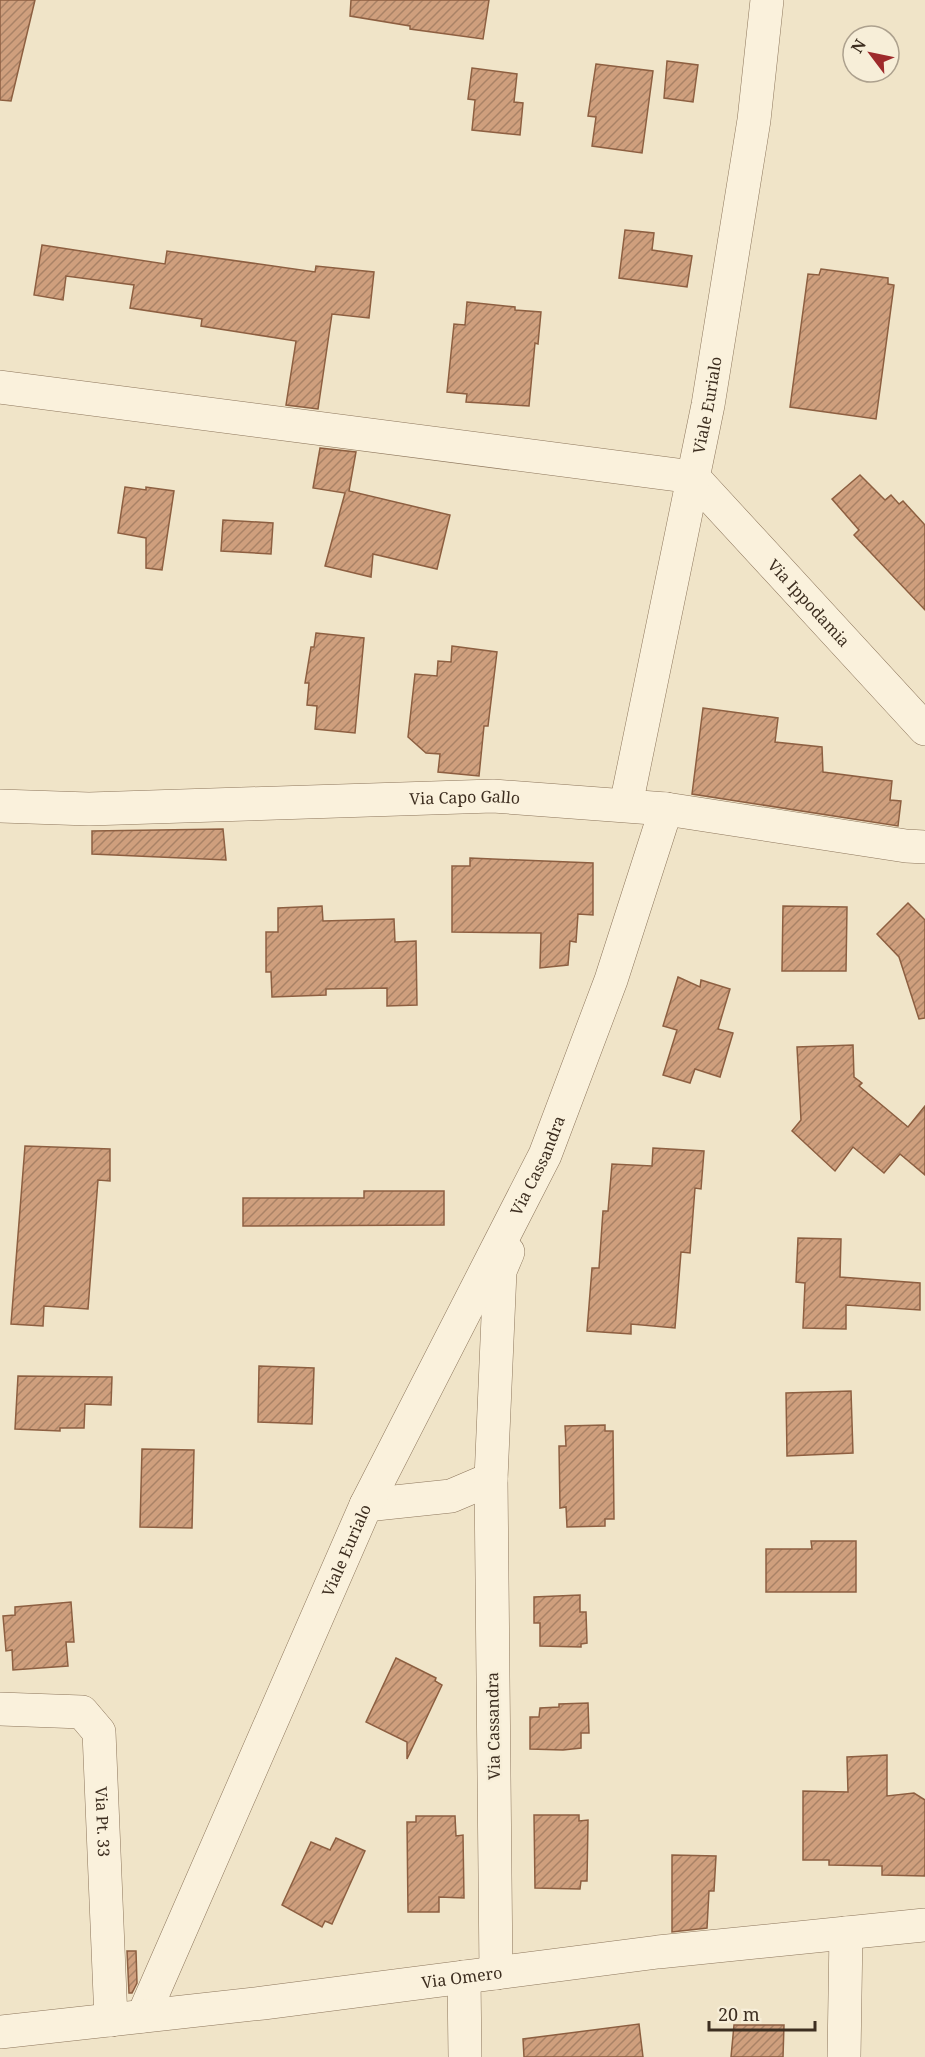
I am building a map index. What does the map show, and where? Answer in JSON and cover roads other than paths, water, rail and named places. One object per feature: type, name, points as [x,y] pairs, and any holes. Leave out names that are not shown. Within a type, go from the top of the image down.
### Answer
[{"type":"street","name":"Viale Eurialo","points":[[626,805],[708,405],[754,120],[767,0]]},
{"type":"street","points":[[0,387],[693,477]]},
{"type":"street","name":"Via Ippodamia","points":[[693,477],[925,729]]},
{"type":"street","name":"Via Capo Gallo","points":[[0,806],[89,809],[493,796],[666,809],[925,847]]},
{"type":"street","name":"Via Cassandra","points":[[366,1505],[545,1155],[611,980],[666,809]]},
{"type":"street","points":[[490,1479],[500,1271],[545,1155]]},
{"type":"street","name":"Viale Eurialo","points":[[143,2016],[366,1505],[451,1496],[490,1479]]},
{"type":"street","name":"Via Cassandra","points":[[490,1479],[496,1973]]},
{"type":"street","name":"Via Pt. 33","points":[[0,1709],[82,1712],[99,1732],[111,2020]]},
{"type":"street","name":"Via Omero","points":[[0,2032],[658,1952],[925,1925]]},
{"type":"street","points":[[844,2057],[846,1933]]},
{"type":"street","points":[[464,1977],[465,2057]]}]
